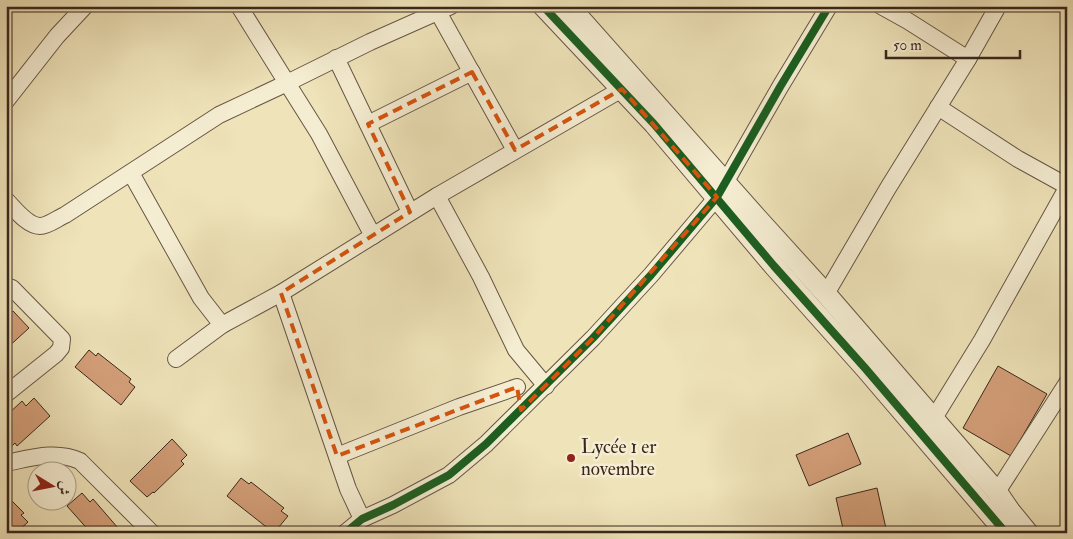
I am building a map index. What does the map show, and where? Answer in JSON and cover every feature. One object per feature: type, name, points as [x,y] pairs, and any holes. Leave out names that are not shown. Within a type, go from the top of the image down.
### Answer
[{"type":"street","points":[[8,95],[57,36],[85,6]]},
{"type":"street","points":[[239,6],[319,134],[373,236]]},
{"type":"street","points":[[544,6],[622,89],[826,294],[997,492],[1028,533]]},
{"type":"street","points":[[569,6],[722,190],[774,266],[826,323],[1006,533]]},
{"type":"street","points":[[344,533],[362,519],[449,475],[486,444],[546,386],[638,289],[722,190],[780,87],[829,6]]},
{"type":"street","points":[[881,6],[968,59]]},
{"type":"street","points":[[826,294],[998,6]]},
{"type":"street","points":[[6,200],[30,222],[40,226],[65,215],[219,115],[336,58],[445,9],[472,72],[516,150]]},
{"type":"street","points":[[336,58],[410,212]]},
{"type":"street","points":[[368,124],[472,72]]},
{"type":"street","points":[[176,359],[222,325],[281,292],[437,196],[622,89]]},
{"type":"street","points":[[919,432],[934,418],[982,340],[1067,187],[1018,159],[938,107]]},
{"type":"street","points":[[130,172],[201,298],[222,325]]},
{"type":"street","points":[[437,196],[481,277],[516,350],[546,386]]},
{"type":"street","points":[[6,286],[12,288],[62,339],[61,348],[56,354],[6,394]]},
{"type":"street","points":[[281,292],[348,489],[362,519]]},
{"type":"street","points":[[516,350],[516,387],[521,410]]},
{"type":"street","points":[[997,492],[1067,383]]},
{"type":"street","points":[[337,456],[459,407],[516,387]]},
{"type":"street","points":[[6,463],[43,456],[69,456],[80,461],[152,533]]},
{"type":"highlighted area","points":[[472,72],[515,150],[622,89],[717,197],[593,338],[521,410],[517,387],[337,456],[281,293],[410,212],[368,124]]},
{"type":"building","points":[[13,311],[29,328],[6,349],[6,317]]},
{"type":"building","points":[[89,350],[96,356],[98,353],[131,379],[129,382],[135,387],[121,405],[75,367]]},
{"type":"building","points":[[998,366],[1047,394],[1011,456],[963,428]]},
{"type":"building","points":[[34,398],[50,416],[17,446],[15,443],[9,449],[6,447],[6,416],[22,401],[26,406]]},
{"type":"building","points":[[848,433],[861,464],[809,486],[796,455]]},
{"type":"building","points":[[172,439],[187,455],[181,461],[184,464],[154,493],[147,497],[130,481]]},
{"type":"building","points":[[241,478],[249,484],[251,482],[284,508],[281,511],[288,516],[274,533],[227,496]]},
{"type":"building","points":[[877,488],[887,533],[844,533],[836,498]]},
{"type":"building","points":[[82,493],[90,502],[93,499],[118,528],[120,533],[91,533],[72,512],[78,512],[78,496]]},
{"type":"building","points":[[6,495],[24,513],[21,515],[28,522],[16,533],[6,533]]},
{"type":"cycle path","points":[[543,6],[654,124],[774,266],[865,368],[1006,533]]},
{"type":"cycle path","points":[[345,533],[362,519],[449,475],[486,444],[593,338],[651,275],[717,197],[829,6]]},
{"type":"place","name":"Lycée 1 er novembre","points":[[571,458]]}]
